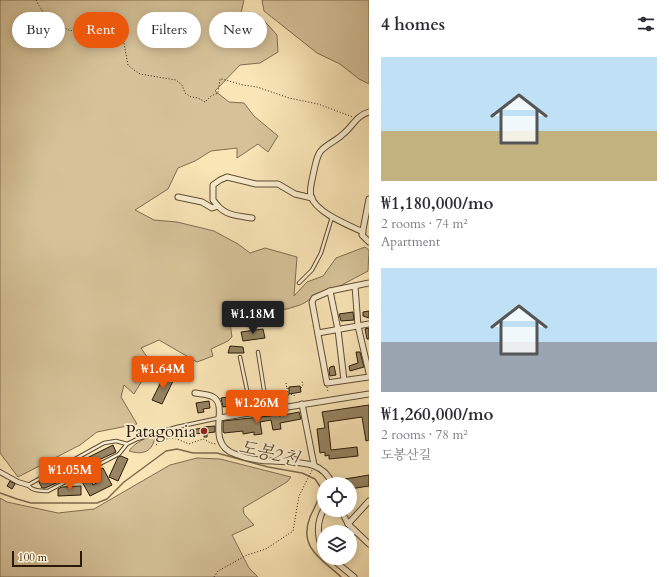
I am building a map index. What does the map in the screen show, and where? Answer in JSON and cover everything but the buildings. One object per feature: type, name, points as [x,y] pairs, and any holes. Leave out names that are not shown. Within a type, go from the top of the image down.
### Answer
[{"type":"street","points":[[363,232],[320,209],[314,203],[310,195],[317,159],[321,151],[346,133],[361,114],[369,112]]},
{"type":"street","points":[[252,218],[231,215],[222,210],[213,200],[213,185],[227,177],[256,184],[278,184],[295,194],[312,198]]},
{"type":"street","points":[[178,197],[202,202],[212,208],[218,206]]},
{"type":"street","points":[[369,199],[362,235],[369,242]]},
{"type":"street","points":[[369,283],[330,292],[314,298],[312,302],[327,383],[369,377]]},
{"type":"street","points":[[355,286],[358,326],[369,373]]},
{"type":"street","points":[[330,292],[338,330],[344,380]]},
{"type":"street","points":[[318,333],[369,324]]},
{"type":"street","points":[[195,393],[213,397],[219,404],[218,418],[220,442],[233,454],[256,460],[298,462],[320,468],[328,477]]},
{"type":"street","points":[[218,418],[369,394]]},
{"type":"street","points":[[302,404],[313,467]]},
{"type":"street","points":[[0,472],[18,482],[28,485]]},
{"type":"street","points":[[344,517],[348,524],[369,501]]},
{"type":"street","points":[[357,533],[369,544]]},
{"type":"street","points":[[340,565],[354,577]]},
{"type":"lane","points":[[299,284],[312,270],[322,253],[333,217]]},
{"type":"lane","points":[[258,352],[267,409]]},
{"type":"lane","points":[[240,357],[248,395],[265,392]]},
{"type":"lane","points":[[128,444],[116,441],[104,443],[28,485],[29,487],[41,492],[48,491],[119,454],[128,444],[137,439],[159,432],[218,418]]},
{"type":"path","points":[[36,0],[40,8],[51,19],[71,31],[76,26],[84,24],[90,29],[97,31],[103,27],[109,32],[117,34],[123,38],[128,65],[140,74],[176,80],[191,97],[198,98],[205,102],[211,96],[218,93],[220,80],[222,79],[257,87],[289,98],[318,104],[357,119]]},
{"type":"path","points":[[301,388],[302,381]]},
{"type":"path","points":[[286,383],[288,399]]},
{"type":"path","points":[[288,395],[294,394],[295,398]]},
{"type":"path","points":[[159,432],[162,441]]},
{"type":"path","points":[[214,577],[218,571],[247,555],[266,549],[293,531],[299,496],[313,467]]},
{"type":"shaded area","points":[[0,0],[244,0],[241,12],[209,12],[209,48],[267,48],[267,24],[277,35],[278,52],[260,63],[240,65],[215,91],[229,102],[244,103],[254,116],[278,136],[268,152],[258,144],[237,158],[237,148],[211,151],[195,161],[178,168],[168,189],[135,210],[154,220],[177,222],[214,231],[238,244],[250,253],[265,248],[297,257],[294,296],[307,282],[323,276],[336,258],[365,247],[369,250],[368,271],[338,287],[333,288],[328,292],[311,298],[300,305],[277,310],[271,320],[251,317],[231,320],[232,337],[228,341],[211,349],[213,356],[197,362],[159,340],[141,348],[152,364],[134,394],[124,385],[121,397],[137,424],[97,432],[80,445],[18,477],[0,453]]},
{"type":"shaded area","points":[[262,0],[369,0],[369,84],[359,79],[340,64],[317,53],[264,11]]},
{"type":"shaded area","points":[[156,434],[151,448],[148,450],[140,453],[129,451],[138,443]]},
{"type":"shaded area","points":[[197,458],[220,459],[291,477],[287,482],[243,508],[244,514],[254,525],[232,535],[249,568],[258,577],[0,577],[0,498],[7,502],[58,513],[94,509],[170,465]]},
{"type":"waterway","name":"도봉2천","points":[[0,493],[31,503],[97,503],[107,499],[124,482],[166,451],[177,449],[193,453],[217,453],[268,467],[302,473],[315,479],[321,488],[318,500],[310,517],[307,528],[307,537],[314,552],[341,577]]},
{"type":"place","name":"Patagonia","points":[[204,431]]}]
